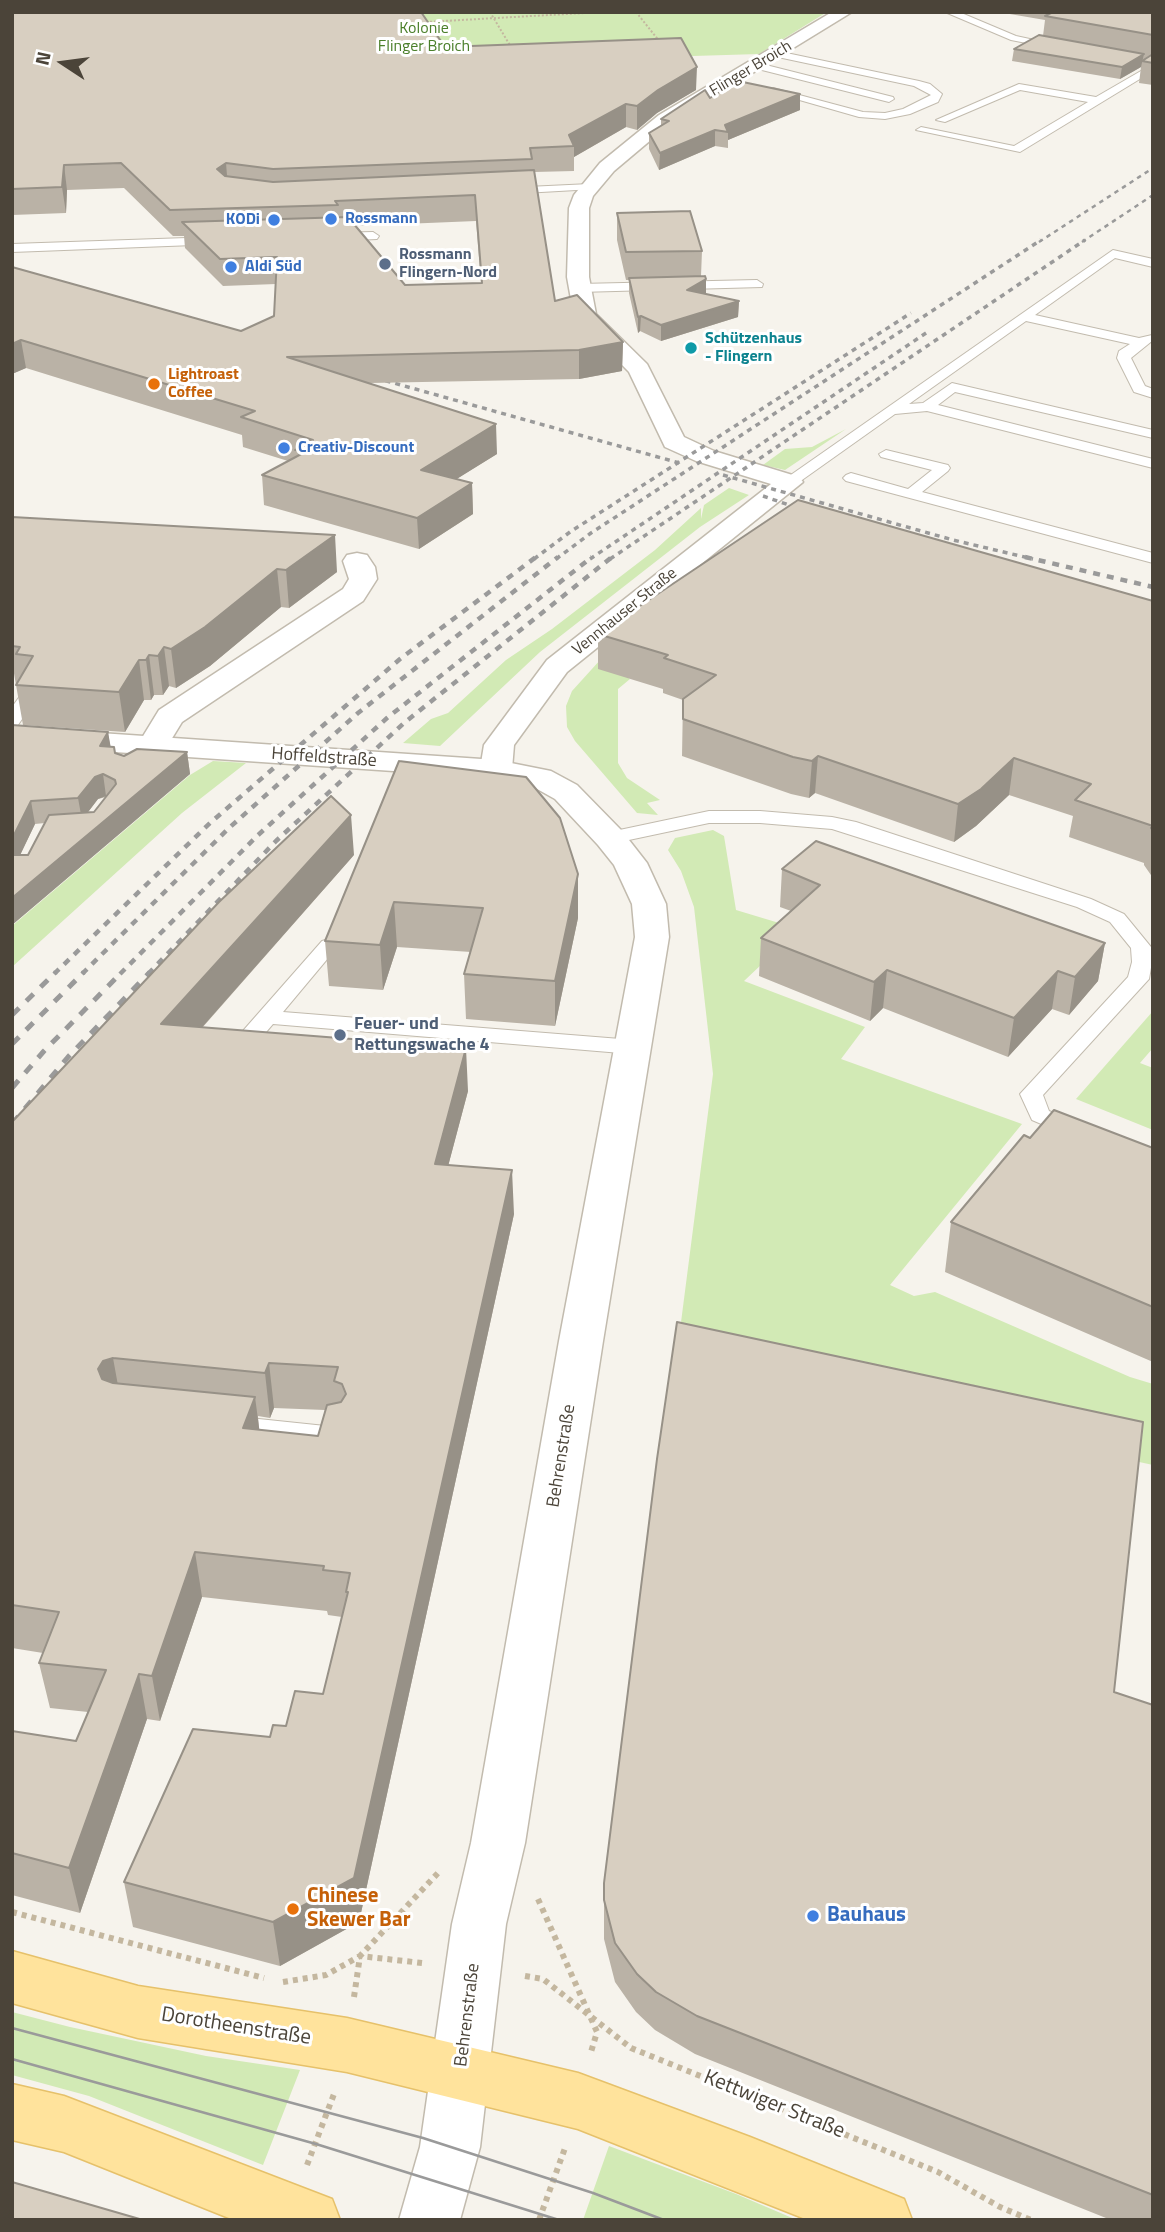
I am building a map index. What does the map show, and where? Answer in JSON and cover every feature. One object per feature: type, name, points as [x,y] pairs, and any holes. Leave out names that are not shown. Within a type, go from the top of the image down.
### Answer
[{"type":"main road","name":"Dorotheenstraße","points":[[12,1977],[138,2012],[347,2045],[461,2071]]},
{"type":"main road","points":[[461,2071],[578,2101],[882,2220]]},
{"type":"main road","points":[[12,2112],[64,2124],[310,2220]]},
{"type":"street","name":"Flinger Broich","points":[[790,482],[681,447],[674,442],[642,375],[585,316],[579,288],[579,208],[593,183],[627,149],[666,119],[737,84],[758,65],[844,12]]},
{"type":"street","name":"Vennhauser Straße","points":[[496,769],[499,745],[557,666],[790,482]]},
{"type":"street","points":[[143,751],[170,716],[353,595],[363,579],[361,567],[356,561]]},
{"type":"street","name":"Hoffeldstraße","points":[[12,736],[143,751],[496,769]]},
{"type":"street","name":"Behrenstraße","points":[[429,2220],[450,2147],[479,1924],[498,1843],[653,921],[649,904],[630,863],[610,838],[560,787],[540,778],[496,769]]},
{"type":"lane","points":[[950,12],[1014,38],[1064,47]]},
{"type":"lane","points":[[765,90],[863,115],[885,117],[906,112],[934,100],[937,94],[934,90],[915,83],[776,54]]},
{"type":"lane","points":[[1140,60],[1153,65]]},
{"type":"lane","points":[[758,65],[889,99]]},
{"type":"lane","points":[[921,130],[1016,150],[1153,65]]},
{"type":"lane","points":[[941,120],[1019,87],[1097,100]]},
{"type":"lane","points":[[906,112],[967,126]]},
{"type":"lane","points":[[1020,137],[1033,139]]},
{"type":"lane","points":[[496,188],[593,183]]},
{"type":"lane","points":[[320,238],[373,236]]},
{"type":"lane","points":[[12,248],[226,241]]},
{"type":"lane","points":[[790,482],[1113,254],[1153,262]]},
{"type":"lane","points":[[579,288],[757,284]]},
{"type":"lane","points":[[1025,317],[1147,338]]},
{"type":"lane","points":[[1147,338],[1124,354],[1124,358],[1139,389],[1153,394]]},
{"type":"lane","points":[[926,407],[953,387],[1153,433]]},
{"type":"lane","points":[[892,410],[926,407],[1153,464]]},
{"type":"lane","points":[[886,454],[943,468],[911,494]]},
{"type":"lane","points":[[851,478],[1151,556]]},
{"type":"lane","points":[[12,721],[26,699]]},
{"type":"lane","points":[[610,838],[709,817],[832,822],[1084,903],[1117,918],[1147,948],[1138,979],[1031,1094],[1040,1115],[1091,1136]]},
{"type":"lane","points":[[225,1065],[329,945]]},
{"type":"lane","points":[[268,1017],[633,1047]]},
{"type":"lane","points":[[201,1423],[335,1437]]},
{"type":"path","points":[[490,12],[512,49]]},
{"type":"path","points":[[426,22],[602,12]]},
{"type":"path","points":[[636,12],[661,43]]},
{"type":"path","points":[[12,1912],[266,1979]]},
{"type":"path","points":[[280,1982],[326,1975],[360,1956],[411,1962]]},
{"type":"path","points":[[352,2006],[360,1956]]},
{"type":"path","name":"Kettwiger Straße","points":[[528,1976],[543,1979],[631,2048],[938,2172],[1000,2207],[1031,2220]]},
{"type":"path","points":[[588,2064],[597,2032],[591,2015]]},
{"type":"path","points":[[310,2158],[334,2096]]},
{"type":"path","points":[[539,2220],[559,2165]]},
{"type":"green space","name":"Kolonie Flinger Broich","points":[[401,12],[827,12],[759,54],[363,66]]},
{"type":"green space","points":[[846,429],[785,470],[763,465],[785,449],[812,447]]},
{"type":"green space","points":[[729,488],[749,495],[700,527],[540,652],[440,746],[403,743],[431,719],[448,713],[506,660],[552,629],[655,550],[701,508],[701,519],[704,505]]},
{"type":"green space","points":[[601,659],[630,679],[618,689],[618,763],[627,778],[660,800],[647,803],[658,815],[637,813],[575,741],[567,727],[566,706],[572,691]]},
{"type":"green space","points":[[213,761],[246,763],[182,813],[12,967],[12,926],[190,775]]},
{"type":"green space","points":[[713,830],[724,836],[736,910],[799,929],[744,981],[865,1027],[841,1059],[1022,1124],[890,1285],[914,1296],[935,1292],[1130,1377],[1153,1384],[1153,1465],[676,1361],[713,1074],[694,907],[681,871],[668,850],[675,838]]},
{"type":"green space","points":[[1153,1011],[1153,1048],[1140,1063],[1153,1068],[1153,1130],[1076,1099]]},
{"type":"green space","points":[[12,2012],[206,2056],[300,2070],[263,2165],[89,2096],[12,2075]]},
{"type":"green space","points":[[609,2146],[736,2194],[797,2220],[583,2220]]},
{"type":"building","points":[[12,12],[421,12],[445,47],[681,38],[697,67],[637,106],[626,104],[569,135],[574,146],[530,148],[532,159],[273,169],[226,163],[217,169],[225,176],[273,182],[534,170],[555,301],[577,295],[623,342],[579,350],[287,357],[496,424],[421,470],[472,483],[417,518],[262,475],[305,452],[295,450],[313,440],[241,417],[255,411],[21,340],[12,344],[12,267],[241,331],[274,316],[277,257],[220,259],[182,222],[348,217],[405,285],[482,283],[475,195],[335,201],[338,205],[170,210],[121,163],[64,165],[62,187],[12,189]]},
{"type":"building","points":[[1053,12],[1153,12],[1153,35],[1045,16]]},
{"type":"building","points":[[1039,35],[1144,54],[1122,67],[1014,49]]},
{"type":"building","points":[[1153,54],[1153,63],[1142,61]]},
{"type":"building","points":[[738,81],[800,94],[725,125],[728,132],[715,130],[660,153],[649,133],[669,121],[661,119],[705,90],[710,98]]},
{"type":"building","points":[[690,211],[702,251],[626,252],[617,213]]},
{"type":"building","points":[[705,276],[706,279],[687,290],[739,301],[661,325],[638,317],[629,278]]},
{"type":"building","points":[[798,500],[1153,601],[1153,826],[1075,800],[1091,784],[1014,758],[981,789],[958,804],[818,756],[812,761],[793,757],[683,719],[683,699],[716,675],[664,658],[668,655],[598,634]]},
{"type":"building","points":[[12,517],[335,535],[286,570],[277,569],[205,627],[171,649],[164,647],[158,656],[149,655],[146,660],[139,660],[119,692],[16,685],[33,656],[16,654],[20,647],[12,646]]},
{"type":"building","points":[[12,725],[108,732],[100,746],[114,747],[115,753],[124,756],[137,749],[187,752],[12,898],[12,852],[14,855],[28,855],[49,815],[94,812],[116,784],[115,780],[103,774],[95,777],[78,798],[31,801],[12,839]]},
{"type":"building","points":[[399,761],[526,777],[560,818],[578,874],[555,981],[464,974],[483,908],[394,902],[380,945],[325,941]]},
{"type":"building","points":[[331,796],[351,815],[161,1024],[466,1048],[435,1164],[512,1170],[354,1878],[273,1922],[124,1882],[193,1729],[270,1737],[273,1725],[286,1726],[295,1691],[323,1694],[348,1592],[350,1573],[323,1570],[324,1566],[195,1552],[152,1676],[139,1674],[69,1868],[12,1853],[12,1731],[76,1741],[106,1670],[39,1663],[59,1612],[12,1605],[12,1122],[219,902]],"holes":[[[113,1358],[265,1373],[269,1363],[338,1367],[334,1381],[342,1384],[346,1394],[341,1402],[327,1405],[318,1436],[243,1428],[255,1397],[113,1383],[102,1379],[98,1369],[103,1361]]]},
{"type":"building","points":[[816,841],[1105,943],[1075,977],[1058,971],[1014,1018],[887,970],[874,982],[761,938],[820,885],[782,869]]},
{"type":"building","points":[[1054,1110],[1153,1148],[1153,1307],[951,1222],[1024,1135],[1030,1138]]},
{"type":"building","points":[[677,1322],[1143,1422],[1114,1692],[1153,1705],[1153,2195],[697,2016],[656,1992],[637,1974],[615,1943],[604,1900],[604,1883],[657,1459]]},
{"type":"building","points":[[12,2182],[143,2220],[12,2220]]},
{"type":"tram line","points":[[12,2028],[423,2138],[593,2193],[664,2220]]},
{"type":"tram line","points":[[12,2059],[316,2144],[559,2220]]},
{"type":"railway","points":[[1039,242],[1153,168]]},
{"type":"railway","points":[[1084,241],[1153,195]]},
{"type":"railway","points":[[556,559],[591,533],[1041,240]]},
{"type":"railway","points":[[732,477],[1084,241]]},
{"type":"railway","points":[[678,463],[911,313]]},
{"type":"railway","points":[[590,559],[929,331]]},
{"type":"railway","points":[[376,378],[678,463]]},
{"type":"railway","points":[[534,559],[570,532],[678,463]]},
{"type":"railway","points":[[678,463],[683,464]]},
{"type":"railway","points":[[723,475],[732,477]]},
{"type":"railway","points":[[610,559],[732,477]]},
{"type":"railway","points":[[732,477],[953,540],[1033,559]]},
{"type":"railway","points":[[763,496],[809,512]]},
{"type":"railway","points":[[54,974],[210,823],[400,659],[536,557]]},
{"type":"railway","points":[[82,974],[229,828],[358,713],[558,557]]},
{"type":"railway","points":[[120,974],[257,836],[387,718],[592,557]]},
{"type":"railway","points":[[148,974],[276,841],[404,723],[612,557]]},
{"type":"railway","points":[[1025,557],[1153,587]]},
{"type":"railway","points":[[12,1015],[56,972]]},
{"type":"railway","points":[[12,1088],[44,1051],[122,972]]},
{"type":"railway","points":[[12,1124],[68,1057],[150,972]]},
{"type":"railway","points":[[12,1044],[82,974]]},
{"type":"place","name":"Rossmann","points":[[331,219]]},
{"type":"place","name":"KODi","points":[[274,220]]},
{"type":"place","name":"Rossmann Flingern-Nord","points":[[385,264]]},
{"type":"place","name":"Aldi Süd","points":[[231,267]]},
{"type":"place","name":"Schützenhaus - Flingern","points":[[691,348]]},
{"type":"place","name":"Lightroast Coffee","points":[[154,384]]},
{"type":"place","name":"Creativ-Discount","points":[[284,448]]},
{"type":"place","name":"Feuer- und Rettungswache 4","points":[[340,1035]]},
{"type":"place","name":"Chinese Skewer Bar","points":[[293,1909]]},
{"type":"place","name":"Bauhaus","points":[[813,1916]]}]
